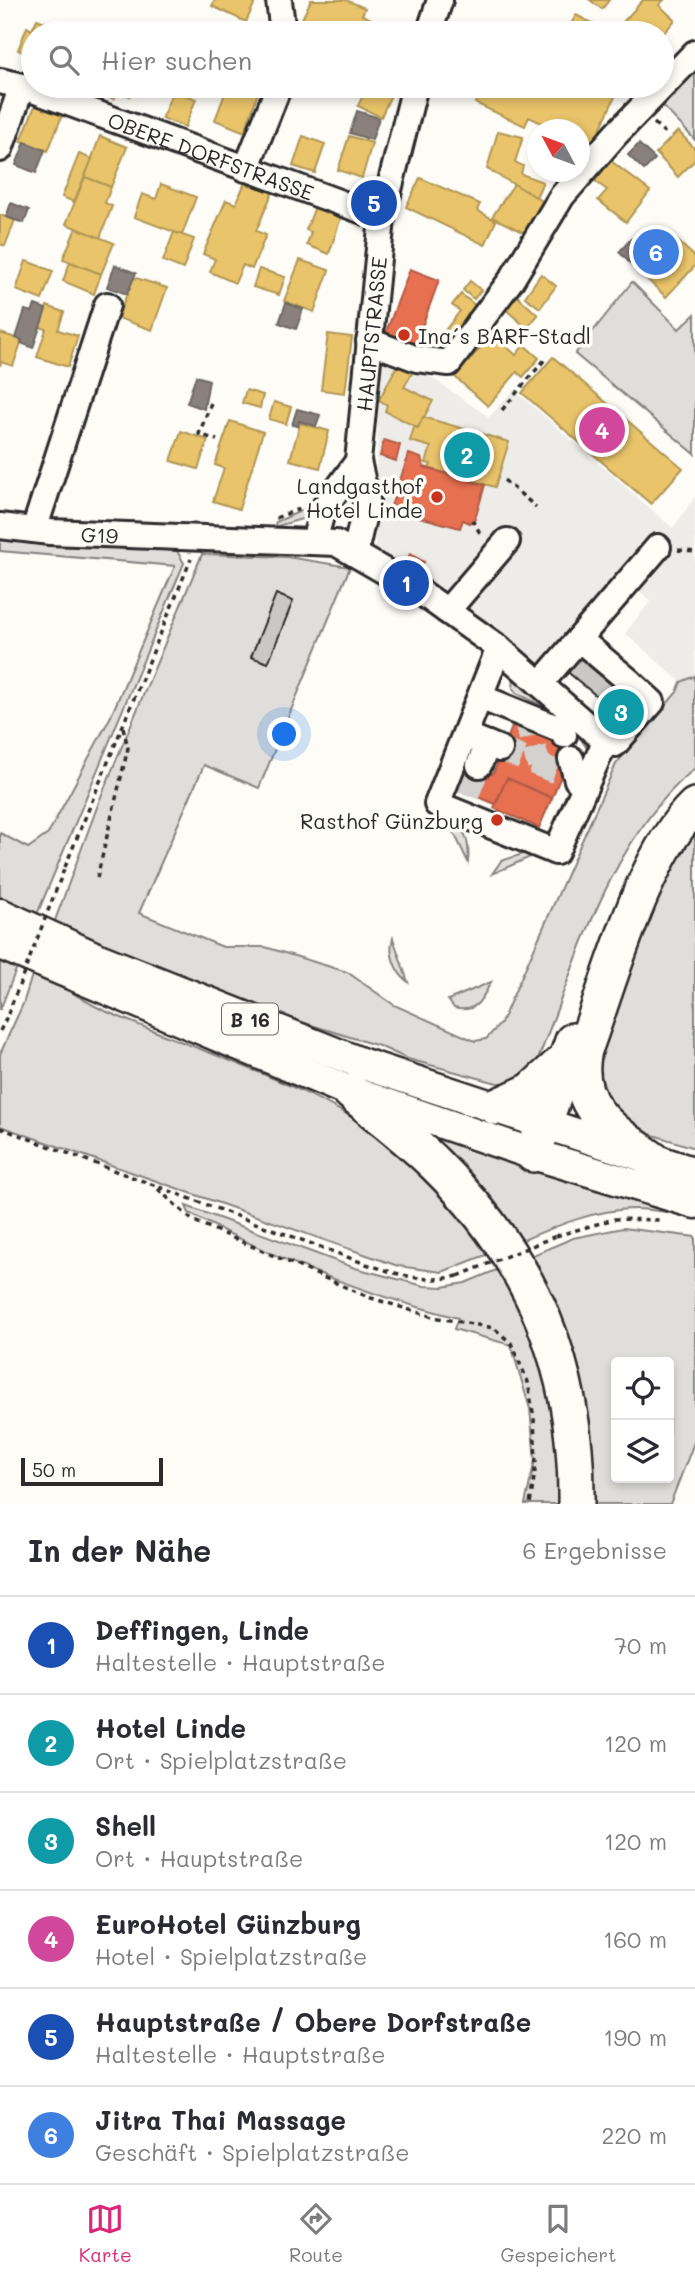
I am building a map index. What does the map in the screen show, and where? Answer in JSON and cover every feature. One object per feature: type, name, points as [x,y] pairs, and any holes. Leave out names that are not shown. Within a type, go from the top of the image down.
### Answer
[{"type":"highway","points":[[539,1138],[625,894],[660,823],[695,785]]},
{"type":"highway","points":[[656,1162],[608,1126],[591,1107],[579,1071],[589,1037],[651,872],[665,841],[695,806]]},
{"type":"highway","points":[[496,1107],[531,1091],[566,1058]]},
{"type":"highway","points":[[351,1092],[436,1165],[496,1232],[526,1282],[552,1337],[567,1395],[577,1452],[576,1504]]},
{"type":"main road","name":"B 16","points":[[0,914],[96,958],[363,1064],[496,1107],[539,1138],[695,1203]]},
{"type":"main road","name":"B 16","points":[[0,944],[351,1092],[695,1173]]},
{"type":"street","points":[[433,21],[440,0]]},
{"type":"street","points":[[279,1],[282,21]]},
{"type":"street","points":[[674,74],[695,53]]},
{"type":"street","points":[[0,149],[11,84]]},
{"type":"street","name":"OBERE DORFSTRASSE","points":[[50,98],[382,218]]},
{"type":"street","points":[[246,169],[274,98]]},
{"type":"street","name":"HAUPTSTRASSE","points":[[355,553],[367,500],[358,461],[382,218],[412,98]]},
{"type":"street","points":[[369,341],[416,359],[449,363],[512,279],[562,196],[615,134],[651,98]]},
{"type":"street","points":[[34,530],[107,305]]},
{"type":"street","points":[[314,541],[323,509],[358,461]]},
{"type":"street","name":"G19","points":[[0,526],[199,538]]},
{"type":"street","points":[[199,538],[336,543],[447,611],[499,648],[540,684],[609,733],[615,744],[652,702],[627,688],[579,639]]},
{"type":"street","points":[[447,611],[507,541]]},
{"type":"street","points":[[540,684],[658,547]]},
{"type":"street","points":[[481,697],[508,717],[562,730],[573,766],[556,852],[463,804],[437,804],[499,648]]},
{"type":"street","points":[[573,766],[609,733]]},
{"type":"street","points":[[465,735],[489,753]]},
{"type":"path","points":[[502,410],[547,357]]},
{"type":"path","points":[[211,403],[200,435],[217,440]]},
{"type":"path","points":[[504,480],[536,507]]},
{"type":"path","points":[[267,522],[302,508],[312,499]]},
{"type":"path","points":[[0,1031],[199,538]]},
{"type":"path","points":[[97,878],[128,748],[123,725]]},
{"type":"path","points":[[0,1128],[158,1189],[416,1279],[437,1281],[458,1276],[556,1236],[614,1219],[633,1217],[671,1223]]},
{"type":"path","points":[[158,1189],[192,1220],[368,1297],[433,1317],[494,1328],[512,1343],[528,1382],[536,1464],[530,1504]]},
{"type":"shaded area","points":[[691,69],[695,74],[695,140],[660,103],[665,98],[674,98],[674,88]]},
{"type":"shaded area","points":[[632,282],[679,329],[695,314],[695,454],[575,354]]},
{"type":"shaded area","points":[[387,356],[420,370],[489,417],[514,390],[673,528],[695,497],[695,676],[681,682],[625,633],[651,601],[628,581],[547,674],[446,592],[375,549],[379,364]]},
{"type":"shaded area","points":[[312,506],[309,517],[274,527],[276,522]]},
{"type":"shaded area","points":[[0,538],[177,551],[184,563],[36,917],[0,900],[0,833],[28,848],[48,834],[111,716],[175,566],[0,551]]},
{"type":"shaded area","points":[[202,554],[287,557],[350,567],[259,788],[204,765],[139,913],[223,947],[265,947],[347,972],[394,1005],[475,1041],[486,1039],[501,1023],[616,764],[677,692],[681,682],[695,676],[695,768],[665,798],[639,831],[618,866],[582,943],[537,1062],[527,1077],[514,1083],[497,1083],[408,1059],[379,1046],[218,996],[53,926],[100,799]]},
{"type":"shaded area","points":[[514,677],[569,723],[579,733],[589,751],[575,731],[554,711],[516,693],[513,688]]},
{"type":"shaded area","points":[[447,818],[463,830],[468,862]]},
{"type":"shaded area","points":[[695,819],[695,1148],[621,1125],[592,1076],[669,853]]},
{"type":"shaded area","points":[[529,852],[537,854],[492,874],[501,861]]},
{"type":"shaded area","points":[[393,938],[408,982],[399,973],[394,962],[391,950]]},
{"type":"shaded area","points":[[0,954],[19,962],[0,1010]]},
{"type":"shaded area","points":[[34,969],[103,1010],[313,1096],[353,1118],[391,1142],[437,1179],[496,1251],[442,1272],[398,1266],[0,1126],[0,1054],[23,1004]]},
{"type":"shaded area","points":[[491,982],[473,1007],[454,1008],[448,1000]]},
{"type":"shaded area","points":[[384,1113],[685,1215],[642,1209],[605,1212],[574,1220],[516,1243]]},
{"type":"shaded area","points":[[186,1206],[355,1268],[424,1286],[443,1287],[465,1283],[506,1266],[543,1345],[567,1504],[525,1504],[535,1460],[530,1409],[511,1345],[454,1329],[458,1318],[388,1298],[287,1260],[189,1213]]},
{"type":"shaded area","points":[[623,1228],[695,1237],[695,1440],[670,1504],[588,1504],[526,1258],[573,1238]]},
{"type":"building: Wohnen","points":[[215,0],[256,0],[246,21],[212,6]]},
{"type":"building: Wohnen","points":[[311,0],[346,0],[365,8],[362,15],[376,21],[301,21]]},
{"type":"building: Wohnen","points":[[590,0],[609,0],[602,9]]},
{"type":"building: Wohnen","points":[[643,0],[664,0],[659,5],[675,20],[674,21],[624,21]]},
{"type":"building: Wohnen","points":[[576,15],[588,21],[573,21]]},
{"type":"building: Wohnen","points":[[170,98],[196,99],[185,127],[162,118]]},
{"type":"building: Wohnen","points":[[223,98],[256,98],[245,132],[215,120]]},
{"type":"building: Wohnen","points":[[362,98],[390,98],[381,117],[358,106]]},
{"type":"building: Wohnen","points":[[478,98],[614,98],[591,149],[590,119],[529,117],[525,126],[475,103]]},
{"type":"building: Wohnen","points":[[36,103],[63,113],[48,151],[21,141]]},
{"type":"building: Wohnen","points":[[498,131],[523,137],[515,162],[523,166],[521,174],[527,176],[527,182],[543,182],[536,197],[487,169]]},
{"type":"building: Wohnen","points":[[678,131],[695,149],[695,160],[678,177],[656,153]]},
{"type":"building: Wohnen","points":[[100,136],[127,147],[111,187],[85,177]]},
{"type":"building: Wohnen","points":[[303,136],[325,144],[315,173],[293,166]]},
{"type":"building: Wohnen","points":[[349,136],[372,143],[362,178],[338,170]]},
{"type":"building: Wohnen","points":[[79,154],[92,159],[74,202],[62,197]]},
{"type":"building: Wohnen","points":[[611,161],[650,191],[626,222],[598,200],[607,190],[595,181]]},
{"type":"building: Wohnen","points":[[85,177],[111,187],[105,203],[112,206],[100,238],[66,224]]},
{"type":"building: Wohnen","points":[[420,178],[480,204],[477,210],[496,221],[485,245],[406,207]]},
{"type":"building: Wohnen","points":[[246,180],[273,191],[256,231],[266,235],[252,269],[243,265],[235,283],[210,272],[215,259],[203,254],[226,200],[236,204]]},
{"type":"building: Wohnen","points":[[161,184],[196,197],[182,235],[134,217],[142,194],[156,199]]},
{"type":"building: Wohnen","points":[[514,184],[544,202],[525,233],[492,217]]},
{"type":"building: Wohnen","points":[[315,207],[341,217],[329,254],[307,245],[311,232],[306,230]]},
{"type":"building: Wohnen","points":[[0,215],[15,220],[5,246],[0,244]]},
{"type":"building: Wohnen","points":[[76,228],[114,243],[101,274],[63,259]]},
{"type":"building: Wohnen","points":[[667,231],[695,257],[695,266],[666,297],[634,267]]},
{"type":"building: Wohnen","points":[[174,232],[194,239],[183,269],[163,261]]},
{"type":"building: Wohnen","points":[[300,260],[329,270],[314,312],[284,301]]},
{"type":"building: Wohnen","points":[[26,261],[53,271],[42,300],[16,290]]},
{"type":"building: Wohnen","points":[[70,262],[101,274],[94,294],[63,281]]},
{"type":"building: Wohnen","points":[[259,269],[285,277],[279,295],[253,287]]},
{"type":"building: Wohnen","points":[[541,274],[556,286],[540,308],[525,297]]},
{"type":"building: Wohnen","points":[[133,277],[167,288],[152,330],[118,318]]},
{"type":"building: Wohnen","points":[[470,281],[481,290],[474,299],[463,290]]},
{"type":"building: Wohnen","points":[[461,294],[481,310],[459,338],[446,329],[460,311],[452,305]]},
{"type":"building: Wohnen","points":[[516,295],[538,315],[527,328],[504,308]]},
{"type":"building: Wohnen","points":[[47,306],[64,312],[58,330],[78,336],[68,367],[37,357],[46,329],[40,327]]},
{"type":"building: Wohnen","points":[[0,333],[22,340],[13,366],[1,362],[0,366]]},
{"type":"building: Wohnen","points":[[328,334],[352,337],[345,393],[321,390]]},
{"type":"building: Wohnen","points":[[492,334],[516,355],[524,345],[539,358],[523,377],[517,372],[488,406],[455,377]]},
{"type":"building: Wohnen","points":[[553,357],[683,468],[651,504],[522,393]]},
{"type":"building: Wohnen","points":[[399,362],[414,370],[404,387],[433,401],[418,428],[385,411],[387,405],[379,400]]},
{"type":"building: Wohnen","points":[[246,390],[263,395],[260,408],[242,403]]},
{"type":"building: Wohnen","points":[[274,402],[291,407],[286,424],[269,419]]},
{"type":"building: Wohnen","points":[[423,417],[509,442],[495,487],[429,469],[431,464],[426,463],[431,447],[410,441],[414,427],[418,428]]},
{"type":"building: Wohnen","points":[[230,421],[263,432],[239,509],[213,501],[224,468],[215,465]]},
{"type":"building: Wohnen","points":[[300,423],[329,431],[320,468],[290,460]]},
{"type":"building: Wohnen","points":[[181,431],[208,440],[198,469],[171,461]]},
{"type":"building: Handel","points":[[410,269],[439,280],[415,346],[385,335]]},
{"type":"building: Handel","points":[[384,440],[400,445],[396,461],[380,456]]},
{"type":"building: Handel","name":"Landgasthof Hotel Linde","points":[[409,454],[421,458],[424,467],[485,485],[475,519],[470,523],[463,520],[460,528],[390,509]]},
{"type":"building: Handel","points":[[410,554],[424,562],[417,576],[402,568]]},
{"type":"building: Handel","points":[[516,717],[575,741],[552,798],[507,778],[495,804],[449,785],[460,760],[493,774]]},
{"type":"building: Handel","points":[[507,778],[552,798],[539,828],[494,808]]},
{"type":"building: Industrie","points":[[357,111],[379,118],[372,140],[350,133]]},
{"type":"building: Industrie","points":[[25,142],[45,150],[36,173],[16,165]]},
{"type":"building: Industrie","points":[[639,144],[655,159],[644,170],[628,155]]},
{"type":"building: Industrie","points":[[11,203],[29,210],[24,223],[6,217]]},
{"type":"building: Industrie","points":[[631,239],[646,254],[634,267],[619,252]]},
{"type":"building: Industrie","points":[[115,265],[136,273],[127,294],[107,287]]},
{"type":"building: Industrie","points":[[286,303],[303,309],[296,329],[279,323]]},
{"type":"building: Industrie","points":[[35,305],[46,309],[33,348],[16,338],[25,310],[32,312]]},
{"type":"building: Industrie","points":[[196,376],[209,380],[204,409],[187,403]]},
{"type":"building: Industrie","points":[[297,409],[320,415],[316,426],[299,421],[298,426],[292,425]]},
{"type":"building: Sonstige","points":[[276,594],[293,601],[268,663],[251,657]]},
{"type":"building: Sonstige","points":[[575,654],[618,690],[611,708],[564,669]]},
{"type":"building: Sonstige","points":[[617,692],[629,696],[640,706],[620,727],[605,721]]},
{"type":"tunnel","points":[[524,714],[539,765]]},
{"type":"tunnel","points":[[500,749],[564,775]]},
{"type":"tunnel","points":[[467,795],[479,765]]},
{"type":"place","name":"Hauptstraße / Obere Dorfstraße","points":[[374,203]]},
{"type":"place","name":"Jitra Thai Massage","points":[[656,252]]},
{"type":"place","name":"Ina´s BARF-Stadl","points":[[404,335]]},
{"type":"place","name":"EuroHotel Günzburg","points":[[602,430]]},
{"type":"place","name":"Hotel Linde","points":[[467,455]]},
{"type":"place","name":"Landgasthof Hotel Linde","points":[[437,497]]},
{"type":"place","name":"Deffingen, Linde","points":[[406,583]]},
{"type":"place","name":"Shell","points":[[621,712]]},
{"type":"place","name":"Rasthof Günzburg","points":[[497,820]]}]
